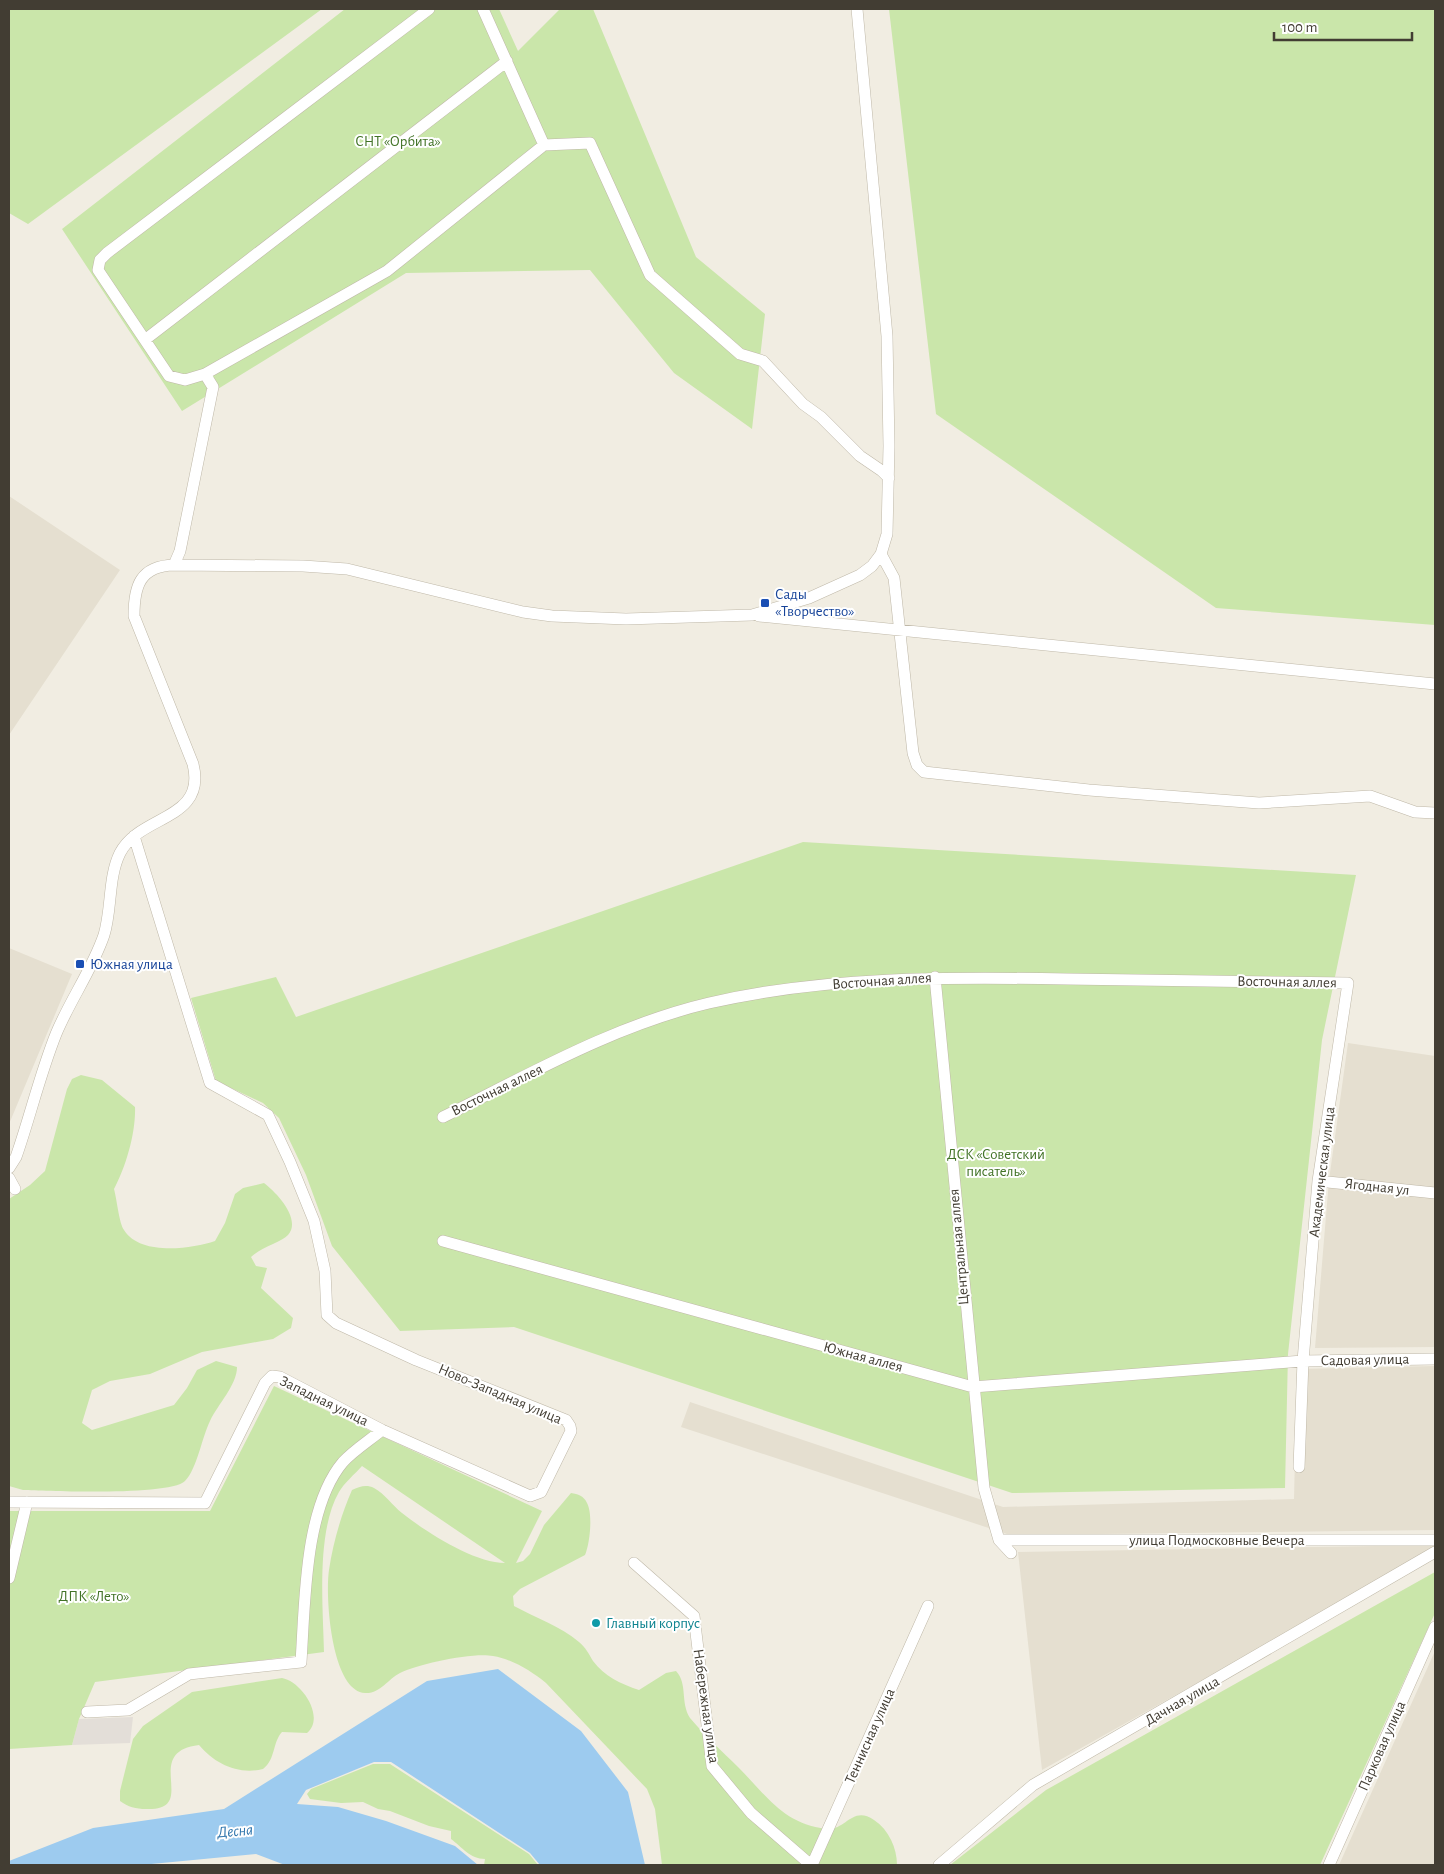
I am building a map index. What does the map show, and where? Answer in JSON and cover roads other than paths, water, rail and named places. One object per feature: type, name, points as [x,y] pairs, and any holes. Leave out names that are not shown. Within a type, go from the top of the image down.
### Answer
[{"type":"street","points":[[430,9],[107,252],[100,260],[98,270],[169,376],[185,380],[205,374],[387,271],[544,145],[590,143],[650,275],[740,354],[763,361],[802,404],[821,417],[860,456],[889,478]]},
{"type":"street","points":[[483,9],[544,145]]},
{"type":"street","points":[[752,615],[810,598],[860,575],[872,566],[882,554],[887,534],[889,478],[887,336],[857,9]]},
{"type":"street","points":[[146,339],[507,61]]},
{"type":"street","points":[[174,565],[180,551],[213,387],[205,374]]},
{"type":"street","points":[[882,554],[894,578],[912,753],[917,765],[924,772],[1070,788],[1259,803],[1370,796],[1415,812],[1435,813]]},
{"type":"street","points":[[9,1168],[16,1157],[56,1034],[97,955],[105,932],[120,853],[134,836],[185,805],[194,790],[193,764],[134,616],[135,591],[141,579],[156,567],[174,565],[303,566],[347,569],[488,605],[552,616],[626,619],[752,615],[1435,684]]},
{"type":"street","name":"Ново-Западная улица","points":[[134,836],[210,1083],[268,1115],[314,1221],[326,1271],[327,1315],[336,1323],[416,1360],[566,1420],[570,1426],[570,1432],[541,1492],[530,1496],[382,1430]]},
{"type":"street","name":"Восточная аллея","points":[[443,1117],[557,1060],[627,1030],[708,1003],[792,988],[935,977],[1348,983]]},
{"type":"street","name":"Центральная аллея","points":[[935,977],[984,1488],[999,1540]]},
{"type":"street","name":"Академическая улица","points":[[1299,1467],[1298,1362],[1318,1181],[1348,983]]},
{"type":"street","points":[[9,1178],[15,1189]]},
{"type":"street","name":"Ягодная ул","points":[[1318,1181],[1435,1193]]},
{"type":"street","name":"Южная аллея","points":[[443,1241],[973,1387],[1298,1362]]},
{"type":"street","name":"Садовая улица","points":[[1298,1362],[1435,1358]]},
{"type":"street","name":"Западная улица","points":[[9,1502],[205,1504],[265,1383],[272,1376],[280,1378],[382,1430],[344,1461],[329,1484],[313,1532],[301,1662],[189,1674],[128,1710],[87,1712]]},
{"type":"street","points":[[9,1578],[27,1502]]},
{"type":"street","points":[[999,1540],[1011,1553]]},
{"type":"street","name":"улица Подмосковные Вечера","points":[[999,1540],[1435,1540]]},
{"type":"street","name":"Дачная улица","points":[[940,1865],[1033,1785],[1435,1552]]},
{"type":"street","name":"Набережная улица","points":[[634,1563],[694,1616],[712,1766],[751,1813],[812,1865]]},
{"type":"street","name":"Теннисная улица","points":[[812,1865],[928,1606]]},
{"type":"street","name":"Парковая улица","points":[[1329,1865],[1435,1627]]},
{"type":"water","name":"Десна","points":[[498,1669],[581,1731],[628,1792],[645,1865],[540,1865],[530,1853],[391,1762],[374,1762],[306,1790],[297,1804],[338,1807],[386,1821],[455,1846],[478,1865],[285,1865],[256,1854],[141,1865],[9,1865],[9,1861],[93,1828],[224,1809],[427,1681]]},
{"type":"place","name":"Сады «Творчество»","points":[[765,603]]},
{"type":"place","name":"Южная улица","points":[[80,964]]},
{"type":"place","name":"Главный корпус","points":[[596,1623]]},
{"type":"park label","name":"СНТ «Орбита»","points":[[398,141]]},
{"type":"park label","name":"ДСК «Советский писатель»","points":[[996,1162]]},
{"type":"park label","name":"ДПК «Лето»","points":[[94,1596]]}]
